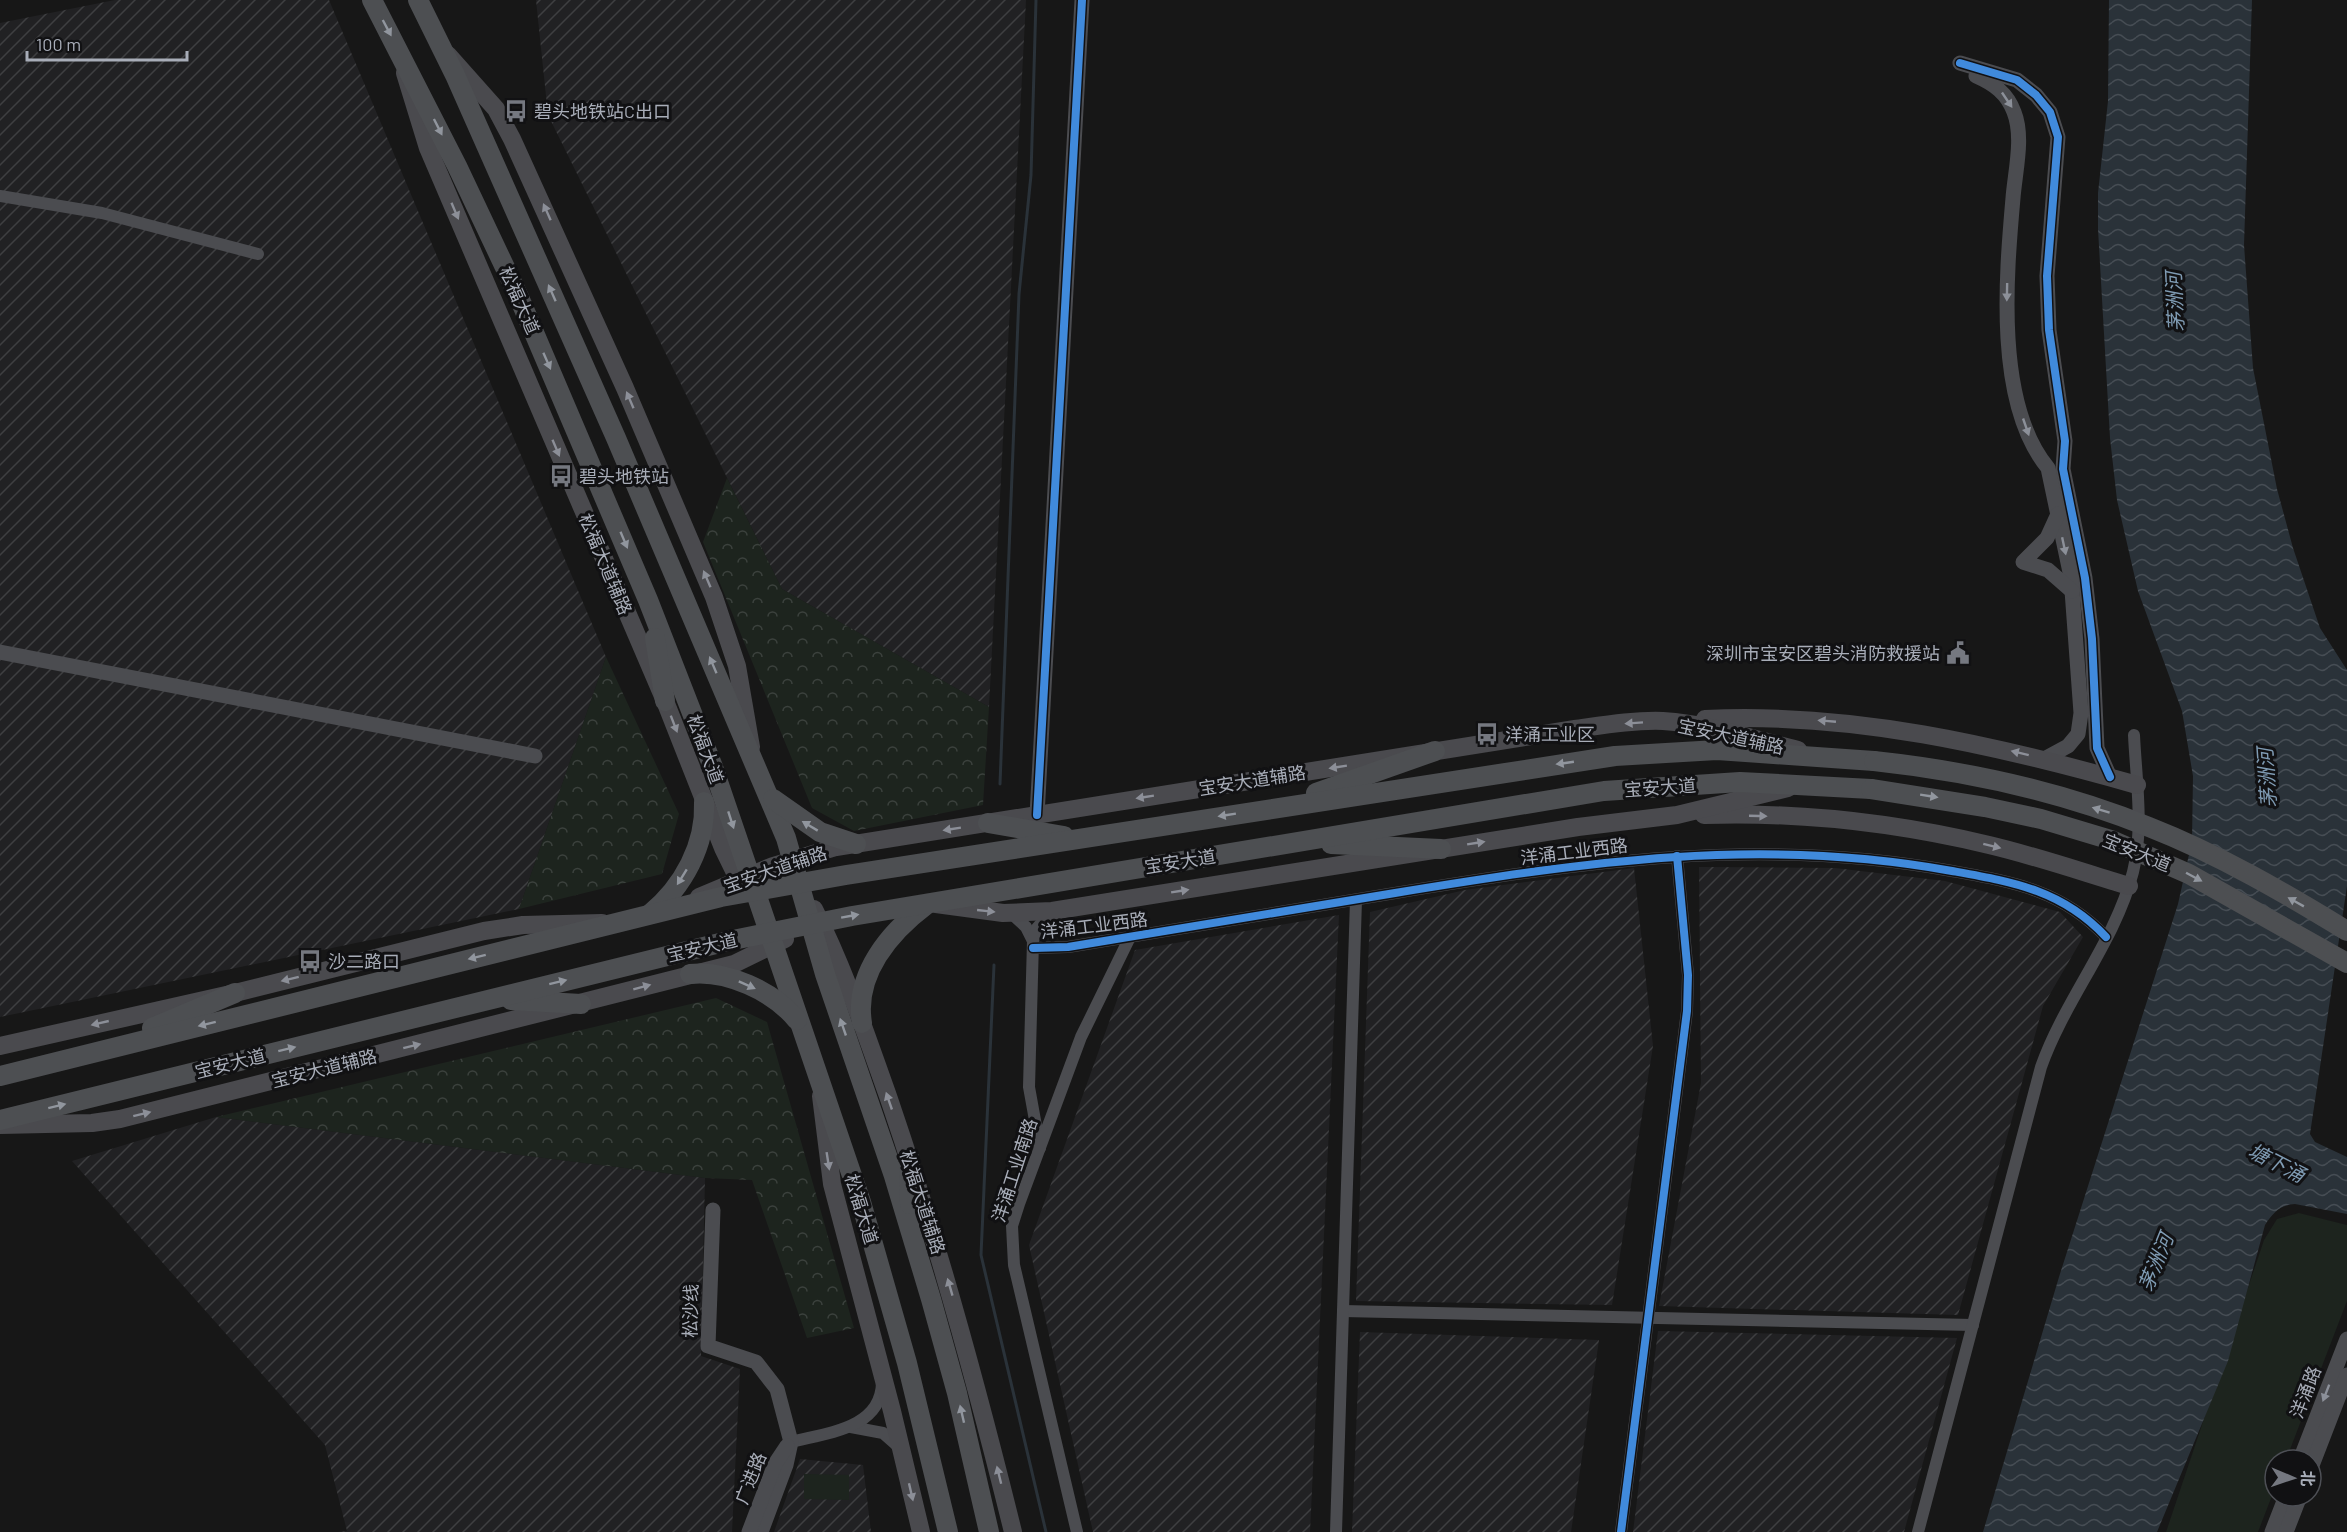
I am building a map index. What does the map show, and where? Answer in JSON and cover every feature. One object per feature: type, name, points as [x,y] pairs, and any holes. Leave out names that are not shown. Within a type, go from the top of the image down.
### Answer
[{"type":"main road","name":"松福大道","points":[[372,0],[518,295],[648,600],[713,767],[747,884],[771,939],[861,1202],[889,1295],[948,1532]]},
{"type":"main road","name":"松福大道","points":[[418,0],[616,438],[769,796],[793,859],[816,923],[825,974],[912,1237],[957,1393],[990,1532]]},
{"type":"main road","points":[[442,49],[472,79],[496,109],[512,139],[625,388],[714,597],[738,666],[752,757]]},
{"type":"main road","name":"松福大道辅路","points":[[402,57],[409,94],[428,148],[665,700],[704,802],[747,884]]},
{"type":"main road","points":[[648,600],[665,700]]},
{"type":"main road","points":[[1660,721],[1758,718],[1854,723],[1959,740],[2044,759],[2137,785]]},
{"type":"main road","name":"宝安大道辅路","points":[[747,884],[793,859],[856,844],[1575,729],[1660,721],[1717,728],[1785,747],[1836,757]]},
{"type":"main road","name":"宝安大道","points":[[0,1076],[649,915],[747,884],[800,882],[1640,753],[1718,750],[1836,757],[1929,768],[1994,782],[2094,808],[2147,826],[2207,854],[2347,931]]},
{"type":"main road","points":[[1268,809],[1435,751]]},
{"type":"main road","name":"宝安大道","points":[[0,1120],[487,999],[771,939],[816,923],[1604,791],[1711,783],[1814,784],[1870,789],[1995,809],[2110,840],[2189,874],[2347,963]]},
{"type":"main road","points":[[1657,818],[1814,784]]},
{"type":"main road","points":[[769,796],[820,832],[856,844]]},
{"type":"main road","points":[[649,915],[675,888],[694,855],[703,827],[704,802]]},
{"type":"main road","points":[[862,1023],[864,988],[872,964],[895,933],[928,903],[1011,913],[1052,911],[1578,827],[1657,818],[1708,815],[1771,816],[1895,827],[1990,845],[2129,886]]},
{"type":"main road","points":[[988,823],[1088,837]]},
{"type":"main road","points":[[1278,845],[1316,843],[1441,849]]},
{"type":"main road","points":[[0,1047],[235,993],[484,931],[547,923],[615,923]]},
{"type":"main road","name":"松福大道辅路","points":[[816,923],[841,963],[909,1158],[962,1329],[1013,1532]]},
{"type":"main road","name":"宝安大道辅路","points":[[0,1125],[120,1119],[734,964],[771,939]]},
{"type":"main road","points":[[690,975],[721,976],[744,984],[784,1006],[799,1022]]},
{"type":"main road","points":[[96,1052],[235,993]]},
{"type":"main road","points":[[487,999],[581,1004]]},
{"type":"main road","points":[[820,1082],[832,1184],[882,1372],[921,1532]]},
{"type":"main road","points":[[909,1158],[912,1237]]},
{"type":"street","points":[[1037,815],[1082,0]]},
{"type":"street","points":[[2044,759],[2068,746],[2078,734],[2082,712],[2072,591],[2058,514],[2048,468],[2037,455],[2025,426],[2013,380],[2007,314],[2008,259],[2018,135],[2015,114],[2007,96],[1991,83],[1960,66],[2017,80],[2036,94],[2050,112],[2058,137],[2048,276],[2049,330],[2066,441],[2062,469],[2086,588],[2092,639],[2097,748],[2110,777]]},
{"type":"street","points":[[0,196],[102,213],[258,254]]},
{"type":"street","points":[[2058,514],[2047,538],[2023,562],[2048,570],[2072,591]]},
{"type":"street","points":[[0,651],[536,756]]},
{"type":"street","points":[[1918,1532],[2041,1067],[2052,1037],[2106,937],[2129,886],[2138,843],[2134,735]]},
{"type":"street","name":"洋涌工业西路","points":[[1033,944],[1068,947],[1542,869],[1722,854],[1828,855],[1962,873],[2023,887],[2057,898],[2079,910],[2106,937]]},
{"type":"street","points":[[1622,1532],[1688,1000],[1677,856]]},
{"type":"street","points":[[1336,1532],[1356,900]]},
{"type":"street","points":[[1040,1148],[1029,1087],[1033,944],[1041,921],[1052,911]]},
{"type":"street","points":[[1011,913],[1026,927],[1033,944]]},
{"type":"street","name":"洋涌工业南路","points":[[1077,1532],[1012,1257],[1014,1217],[1081,1037],[1130,937]]},
{"type":"street","name":"松沙线","points":[[713,1210],[708,1346],[756,1362],[777,1389],[791,1442]]},
{"type":"street","points":[[1343,1311],[1648,1320],[1973,1325]]},
{"type":"street","name":"洋涌路","points":[[2305,1448],[2347,1339]]},
{"type":"street","points":[[851,1427],[877,1404],[880,1397],[882,1372]]},
{"type":"street","name":"洋涌路","points":[[2319,1448],[2347,1375]]},
{"type":"street","points":[[851,1427],[882,1433],[896,1442],[901,1450]]},
{"type":"street","name":"广进路","points":[[749,1532],[775,1464],[791,1442],[851,1427]]},
{"type":"street","name":"广进路","points":[[761,1532],[786,1465],[791,1442]]},
{"type":"street","points":[[2272,1532],[2281,1508]]},
{"type":"street","points":[[2286,1532],[2295,1508]]},
{"type":"shaded area","points":[[115,0],[329,0],[606,657],[519,909],[0,1017],[0,23]]},
{"type":"shaded area","points":[[536,0],[1026,0],[989,707],[782,589],[548,115]]},
{"type":"shaded area","points":[[1699,867],[1835,868],[1945,881],[2060,912],[2083,937],[2043,1006],[1958,1315],[1659,1306],[1701,1083]]},
{"type":"shaded area","points":[[1634,868],[1653,1046],[1612,1305],[1356,1301],[1370,912],[1465,890]]},
{"type":"shaded area","points":[[1339,915],[1310,1532],[1093,1532],[1029,1245],[1135,950]]},
{"type":"shaded area","points":[[216,1117],[705,1178],[701,1356],[740,1369],[732,1532],[338,1532],[347,1531],[325,1445],[72,1161]]},
{"type":"shaded area","points":[[1658,1331],[1957,1338],[1904,1532],[1633,1532]]},
{"type":"shaded area","points":[[1360,1332],[1599,1340],[1571,1532],[1352,1532]]},
{"type":"shaded area","points":[[800,1459],[863,1465],[871,1532],[774,1532]]},
{"type":"green space","points":[[727,478],[782,589],[989,707],[983,805],[854,831],[812,808],[703,542]]},
{"type":"green space","points":[[606,657],[679,814],[662,874],[519,909]]},
{"type":"green space","points":[[716,998],[767,1022],[854,1328],[807,1338],[752,1180],[705,1178],[216,1117]]},
{"type":"green space","points":[[2299,1213],[2347,1225],[2347,1301],[2291,1448],[2263,1448],[2263,1508],[2267,1508],[2258,1532],[2166,1532],[2264,1240],[2277,1219]]},
{"type":"green space","points":[[804,1474],[849,1475],[849,1500],[804,1499]]},
{"type":"water","points":[[2109,0],[2252,0],[2244,245],[2253,368],[2277,489],[2293,548],[2320,628],[2347,670],[2347,886],[2310,1134],[2315,1142],[2347,1157],[2347,1214],[2295,1204],[2277,1210],[2265,1225],[2228,1361],[2157,1532],[1983,1532],[2059,1277],[2178,904],[2192,841],[2193,776],[2182,711],[2138,591],[2117,500],[2110,438],[2098,229],[2098,193],[2108,101]]},
{"type":"waterway","points":[[1000,784],[1019,294],[1031,175],[1036,0]]},
{"type":"waterway","points":[[994,965],[981,1255],[1046,1532]]},
{"type":"cycle path","points":[[1037,815],[1082,0]]},
{"type":"cycle path","points":[[1960,63],[2017,80],[2036,95],[2050,112],[2058,137],[2047,276],[2049,330],[2065,441],[2063,469],[2085,578],[2092,639],[2097,748],[2110,777]]},
{"type":"cycle path","points":[[1033,948],[1068,947],[1535,872],[1604,863],[1742,854],[1811,855],[1881,861],[1996,879],[2054,898],[2072,908],[2106,937]]},
{"type":"cycle path","points":[[1621,1532],[1687,1011],[1688,975],[1677,856]]},
{"type":"place","name":"碧头地铁站C出口","points":[[516,111]]},
{"type":"place","name":"碧头地铁站","points":[[561,476]]},
{"type":"place","name":"深圳市宝安区碧头消防救援站","points":[[1958,653]]},
{"type":"place","name":"洋涌工业区","points":[[1487,734]]},
{"type":"place","name":"沙二路口","points":[[310,961]]},
{"type":"water label","name":"茅洲河","points":[[2174,302]]},
{"type":"water label","name":"茅洲河","points":[[2266,778]]},
{"type":"water label","name":"塘下涌","points":[[2277,1162]]},
{"type":"water label","name":"茅洲河","points":[[2155,1262]]}]
